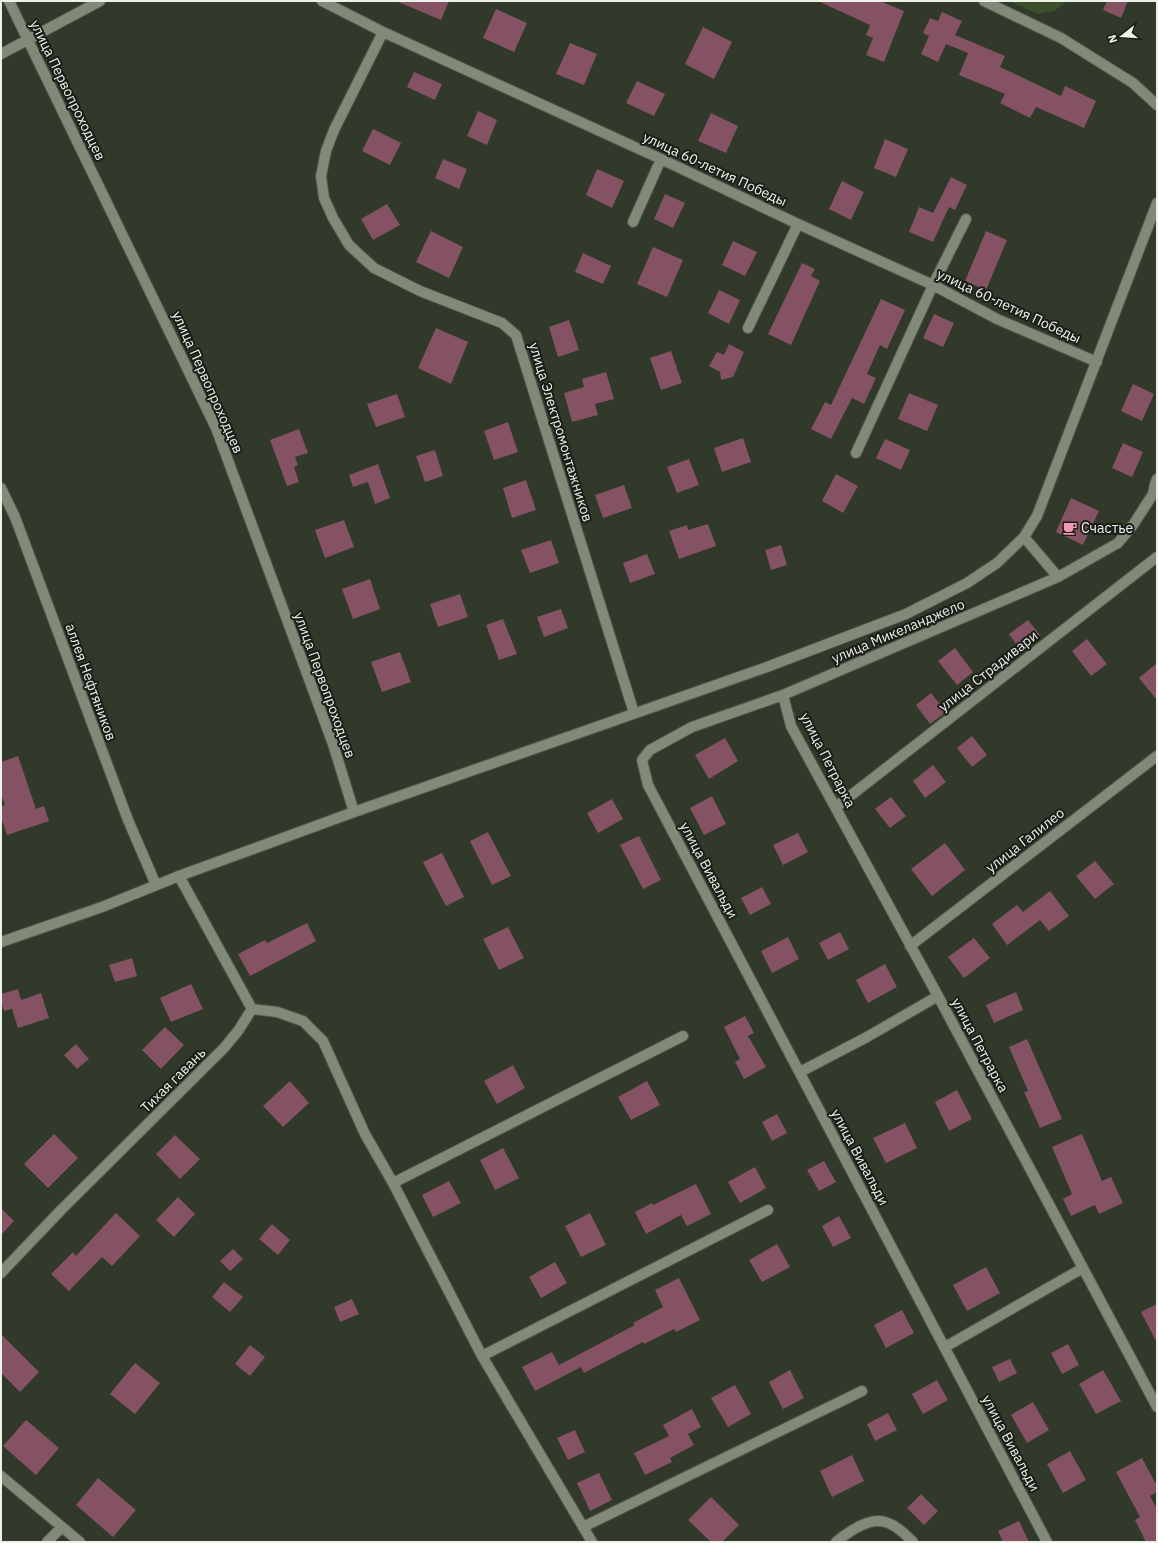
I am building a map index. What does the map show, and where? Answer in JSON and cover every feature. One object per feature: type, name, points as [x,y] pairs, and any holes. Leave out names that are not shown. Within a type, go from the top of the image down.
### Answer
[{"type":"street","name":"улица Первопроходцев","points":[[9,1],[216,428],[333,744],[354,812]]},
{"type":"street","points":[[1,54],[100,1]]},
{"type":"street","name":"улица 60-летия Победы","points":[[322,1],[383,32],[933,285],[997,319],[1096,362]]},
{"type":"street","points":[[984,1],[1060,38],[1133,83],[1157,105]]},
{"type":"street","name":"улица Электромонтажников","points":[[383,32],[334,130],[326,151],[321,176],[324,198],[333,218],[349,245],[374,268],[420,291],[502,323],[516,335],[634,713]]},
{"type":"street","points":[[633,222],[661,159]]},
{"type":"street","points":[[1,942],[102,907],[179,876],[354,812],[767,667],[906,614],[967,583],[996,563],[1024,537],[1037,516],[1157,203]]},
{"type":"street","points":[[856,453],[933,285],[966,219]]},
{"type":"street","points":[[748,328],[798,224]]},
{"type":"street","name":"улица Микеланджело","points":[[648,785],[642,760],[650,750],[692,727],[783,695],[1058,577],[1118,543],[1155,495],[1155,484],[1157,479]]},
{"type":"street","name":"аллея Нефтяников","points":[[1,488],[15,517],[128,820],[156,885]]},
{"type":"street","points":[[1024,537],[1058,577]]},
{"type":"street","name":"улица Страдивари","points":[[836,806],[1157,557]]},
{"type":"street","name":"улица Петрарка","points":[[783,695],[791,726],[836,806],[1157,1407]]},
{"type":"street","name":"улица Галилео","points":[[910,946],[1157,756]]},
{"type":"street","name":"улица Вивальди","points":[[648,785],[1047,1542]]},
{"type":"street","points":[[179,876],[252,1010],[277,1012],[303,1021],[323,1041],[365,1134],[394,1183],[482,1356],[592,1542]]},
{"type":"street","points":[[800,1072],[867,1037],[938,996]]},
{"type":"street","name":"Тихая гавань","points":[[1,1273],[62,1209],[224,1048],[252,1010]]},
{"type":"street","points":[[394,1183],[683,1036]]},
{"type":"street","points":[[482,1356],[768,1210]]},
{"type":"street","points":[[945,1347],[1083,1268]]},
{"type":"street","points":[[583,1527],[862,1391]]},
{"type":"street","points":[[1,1476],[80,1542]]},
{"type":"street","points":[[836,1542],[848,1532],[872,1521],[884,1522],[902,1531],[913,1542]]},
{"type":"street","points":[[47,1542],[62,1527]]},
{"type":"green space","points":[[1008,1],[1068,1],[1054,11],[1038,14]]},
{"type":"building","points":[[396,1],[449,1],[441,20]]},
{"type":"building","points":[[818,1],[880,1],[904,11],[884,62],[866,55],[873,38],[866,35],[870,25]]},
{"type":"building","points":[[1107,1],[1128,1],[1121,18],[1103,10]]},
{"type":"building","points":[[496,9],[527,23],[514,52],[483,38]]},
{"type":"building","points":[[942,12],[962,21],[955,35],[1005,56],[1000,67],[1061,96],[1065,86],[1096,101],[1084,128],[1036,107],[1030,118],[1000,103],[1005,94],[959,75],[968,53],[946,44],[938,62],[921,54],[929,36],[923,33],[930,18],[938,21]]},
{"type":"building","points":[[703,27],[732,42],[714,79],[685,64]]},
{"type":"building","points":[[570,43],[597,54],[584,85],[556,74]]},
{"type":"building","points":[[414,72],[442,84],[435,100],[407,87]]},
{"type":"building","points":[[637,81],[665,94],[654,116],[626,103]]},
{"type":"building","points":[[478,111],[497,120],[487,145],[467,136]]},
{"type":"building","points":[[711,113],[738,126],[726,153],[698,141]]},
{"type":"building","points":[[373,129],[401,143],[390,165],[362,151]]},
{"type":"building","points":[[885,139],[908,149],[896,177],[874,168]]},
{"type":"building","points":[[443,159],[467,169],[459,189],[435,178]]},
{"type":"building","points":[[597,169],[624,181],[612,208],[586,195]]},
{"type":"building","points":[[951,177],[967,185],[955,210],[949,207],[933,242],[909,232],[919,207],[933,213]]},
{"type":"building","points":[[842,181],[864,192],[851,220],[829,209]]},
{"type":"building","points":[[665,194],[685,203],[673,228],[654,219]]},
{"type":"building","points":[[387,204],[400,225],[373,240],[361,219]]},
{"type":"building","points":[[431,231],[463,247],[449,278],[416,262]]},
{"type":"building","points":[[986,231],[1007,240],[986,290],[965,281]]},
{"type":"building","points":[[733,241],[757,252],[745,276],[722,265]]},
{"type":"building","points":[[653,247],[683,260],[667,297],[637,284]]},
{"type":"building","points":[[583,253],[611,266],[603,284],[575,272]]},
{"type":"building","points":[[802,263],[815,269],[811,276],[820,281],[791,345],[768,334]]},
{"type":"building","points":[[719,290],[740,300],[729,324],[708,313]]},
{"type":"building","points":[[881,299],[905,310],[887,349],[880,345],[867,374],[876,378],[864,404],[852,398],[831,439],[811,429],[825,402],[831,405]]},
{"type":"building","points":[[934,314],[954,323],[943,347],[923,338]]},
{"type":"building","points":[[569,320],[579,350],[558,357],[549,327]]},
{"type":"building","points":[[436,328],[468,342],[451,384],[418,368]]},
{"type":"building","points":[[729,344],[744,352],[733,377],[721,380],[720,372],[709,366],[717,352],[724,355]]},
{"type":"building","points":[[671,351],[682,383],[661,390],[650,358]]},
{"type":"building","points":[[606,372],[614,399],[595,404],[598,415],[572,422],[564,393],[584,387],[582,379]]},
{"type":"building","points":[[1133,384],[1154,394],[1142,421],[1121,411]]},
{"type":"building","points":[[909,393],[938,405],[927,431],[898,419]]},
{"type":"building","points":[[397,394],[405,417],[376,427],[367,404]]},
{"type":"building","points":[[508,422],[518,452],[494,460],[484,431]]},
{"type":"building","points":[[299,429],[308,453],[295,457],[298,465],[294,467],[299,482],[287,486],[270,440]]},
{"type":"building","points":[[743,438],[751,462],[722,472],[714,448]]},
{"type":"building","points":[[885,439],[910,450],[901,470],[876,458]]},
{"type":"building","points":[[1123,443],[1143,452],[1132,477],[1112,468]]},
{"type":"building","points":[[435,450],[443,476],[425,482],[416,456]]},
{"type":"building","points":[[689,459],[699,485],[677,493],[667,467]]},
{"type":"building","points":[[378,464],[390,498],[375,504],[368,482],[353,487],[349,475]]},
{"type":"building","points":[[836,474],[858,486],[843,513],[822,501]]},
{"type":"building","points":[[526,480],[536,510],[512,518],[503,488]]},
{"type":"building","points":[[624,485],[632,508],[603,518],[595,495]]},
{"type":"building","points":[[1071,498],[1099,511],[1083,545],[1056,532]]},
{"type":"building","points":[[344,520],[354,547],[325,558],[315,530]]},
{"type":"building","points":[[708,524],[716,546],[679,559],[669,531],[687,525],[688,530]]},
{"type":"building","points":[[551,540],[559,563],[530,573],[521,550]]},
{"type":"building","points":[[781,545],[787,565],[771,570],[765,550]]},
{"type":"building","points":[[647,554],[655,574],[630,583],[623,563]]},
{"type":"building","points":[[370,579],[380,609],[353,619],[342,589]]},
{"type":"building","points":[[460,594],[468,617],[438,627],[430,604]]},
{"type":"building","points":[[561,609],[568,628],[544,637],[537,617]]},
{"type":"building","points":[[503,619],[517,654],[499,660],[486,625]]},
{"type":"building","points":[[1028,620],[1040,635],[1020,650],[1009,634]]},
{"type":"building","points":[[1087,639],[1107,664],[1091,676],[1072,651]]},
{"type":"building","points":[[955,648],[973,672],[957,685],[938,661]]},
{"type":"building","points":[[400,652],[411,682],[382,692],[371,662]]},
{"type":"building","points":[[1157,663],[1157,700],[1139,678]]},
{"type":"building","points":[[931,693],[946,712],[930,724],[916,705]]},
{"type":"building","points":[[972,736],[987,755],[972,767],[957,748]]},
{"type":"building","points":[[725,738],[738,761],[709,779],[695,755]]},
{"type":"building","points":[[18,756],[36,809],[44,806],[49,821],[7,835],[1,817],[1,806],[5,805],[1,794],[1,762]]},
{"type":"building","points":[[933,765],[946,782],[925,798],[913,781]]},
{"type":"building","points":[[712,796],[726,824],[704,835],[690,808]]},
{"type":"building","points":[[891,797],[906,816],[890,828],[875,809]]},
{"type":"building","points":[[612,799],[623,819],[598,833],[587,813]]},
{"type":"building","points":[[488,832],[511,876],[492,885],[470,841]]},
{"type":"building","points":[[798,833],[808,852],[783,865],[773,845]]},
{"type":"building","points":[[639,836],[661,880],[643,889],[620,845]]},
{"type":"building","points":[[945,843],[965,870],[932,896],[911,869]]},
{"type":"building","points":[[442,853],[464,897],[446,906],[423,862]]},
{"type":"building","points":[[1095,861],[1114,884],[1095,899],[1076,876]]},
{"type":"building","points":[[762,887],[771,904],[750,915],[741,898]]},
{"type":"building","points":[[1050,891],[1069,916],[1049,931],[1040,920],[1007,945],[992,924],[1017,905],[1023,912]]},
{"type":"building","points":[[307,923],[316,941],[250,976],[238,954],[265,940],[267,943]]},
{"type":"building","points":[[508,927],[524,958],[499,970],[483,939]]},
{"type":"building","points":[[840,932],[849,949],[828,960],[819,943]]},
{"type":"building","points":[[788,937],[799,959],[772,973],[761,951]]},
{"type":"building","points":[[974,938],[990,958],[964,978],[948,957]]},
{"type":"building","points":[[132,958],[137,976],[115,982],[109,965]]},
{"type":"building","points":[[885,964],[897,987],[868,1003],[856,980]]},
{"type":"building","points":[[191,984],[203,1009],[171,1022],[160,998]]},
{"type":"building","points":[[18,989],[21,1000],[41,993],[49,1018],[18,1028],[12,1009],[4,1011],[1,1002],[1,994]]},
{"type":"building","points":[[1016,992],[1023,1010],[994,1023],[986,1005]]},
{"type":"building","points":[[745,1016],[754,1033],[748,1036],[766,1067],[744,1079],[735,1062],[740,1059],[724,1027]]},
{"type":"building","points":[[165,1027],[184,1045],[161,1069],[142,1050]]},
{"type":"building","points":[[1027,1039],[1062,1119],[1040,1128],[1024,1092],[1028,1091],[1009,1047]]},
{"type":"building","points":[[76,1044],[89,1059],[77,1069],[64,1055]]},
{"type":"building","points":[[513,1065],[525,1088],[497,1104],[484,1081]]},
{"type":"building","points":[[290,1081],[309,1103],[283,1127],[263,1106]]},
{"type":"building","points":[[647,1081],[660,1105],[631,1120],[618,1097]]},
{"type":"building","points":[[957,1090],[972,1119],[949,1131],[935,1102]]},
{"type":"building","points":[[777,1114],[787,1133],[772,1141],[762,1122]]},
{"type":"building","points":[[905,1123],[917,1148],[886,1163],[873,1138]]},
{"type":"building","points":[[54,1134],[78,1158],[48,1188],[24,1164]]},
{"type":"building","points":[[1082,1134],[1102,1181],[1111,1177],[1123,1203],[1099,1214],[1095,1205],[1071,1216],[1063,1199],[1072,1194],[1052,1147]]},
{"type":"building","points":[[175,1135],[200,1159],[180,1179],[156,1154]]},
{"type":"building","points":[[503,1148],[519,1178],[495,1190],[480,1160]]},
{"type":"building","points":[[824,1161],[836,1182],[819,1191],[807,1170]]},
{"type":"building","points":[[755,1167],[766,1188],[740,1203],[728,1182]]},
{"type":"building","points":[[449,1181],[461,1203],[433,1217],[422,1195]]},
{"type":"building","points":[[696,1184],[711,1214],[687,1226],[681,1215],[646,1234],[635,1212]]},
{"type":"building","points":[[178,1197],[195,1214],[174,1237],[156,1220]]},
{"type":"building","points":[[1,1208],[14,1221],[1,1235]]},
{"type":"building","points":[[116,1213],[140,1236],[112,1266],[102,1257],[69,1291],[51,1274],[73,1252],[76,1256]]},
{"type":"building","points":[[590,1213],[606,1245],[581,1257],[565,1226]]},
{"type":"building","points":[[839,1216],[851,1238],[833,1247],[822,1226]]},
{"type":"building","points":[[272,1224],[290,1240],[278,1255],[259,1239]]},
{"type":"building","points":[[777,1244],[790,1267],[762,1282],[749,1260]]},
{"type":"building","points":[[233,1249],[243,1259],[230,1271],[220,1261]]},
{"type":"building","points":[[555,1262],[567,1283],[541,1298],[529,1277]]},
{"type":"building","points":[[986,1267],[1000,1293],[967,1311],[953,1285]]},
{"type":"building","points":[[679,1278],[700,1320],[676,1332],[674,1329],[644,1344],[643,1342],[584,1373],[581,1367],[535,1391],[522,1367],[552,1352],[559,1365],[635,1325],[633,1323],[663,1307],[655,1290]]},
{"type":"building","points":[[224,1282],[243,1297],[230,1312],[212,1297]]},
{"type":"building","points":[[352,1299],[359,1314],[340,1322],[334,1307]]},
{"type":"building","points":[[1157,1304],[1157,1343],[1141,1312]]},
{"type":"building","points":[[902,1310],[914,1333],[886,1348],[874,1325]]},
{"type":"building","points":[[1,1334],[39,1372],[20,1392],[1,1373]]},
{"type":"building","points":[[1068,1344],[1079,1365],[1062,1374],[1051,1353]]},
{"type":"building","points":[[250,1345],[265,1357],[250,1376],[235,1364]]},
{"type":"building","points":[[1010,1359],[1017,1373],[999,1382],[992,1367]]},
{"type":"building","points":[[135,1363],[160,1383],[135,1414],[110,1394]]},
{"type":"building","points":[[790,1370],[804,1398],[783,1409],[769,1382]]},
{"type":"building","points":[[1103,1370],[1121,1401],[1096,1414],[1079,1384]]},
{"type":"building","points":[[937,1380],[948,1400],[923,1414],[912,1394]]},
{"type":"building","points":[[735,1385],[751,1414],[728,1427],[711,1398]]},
{"type":"building","points":[[1033,1402],[1049,1430],[1027,1443],[1011,1415]]},
{"type":"building","points":[[692,1409],[701,1427],[688,1434],[694,1445],[670,1458],[672,1462],[645,1475],[634,1453],[669,1436],[663,1425]]},
{"type":"building","points":[[888,1413],[897,1430],[875,1441],[867,1424]]},
{"type":"building","points":[[26,1420],[59,1448],[36,1475],[3,1446]]},
{"type":"building","points":[[575,1430],[585,1452],[568,1460],[557,1438]]},
{"type":"building","points":[[1070,1451],[1086,1480],[1063,1493],[1047,1464]]},
{"type":"building","points":[[852,1455],[864,1481],[832,1497],[820,1471]]},
{"type":"building","points":[[1142,1458],[1157,1486],[1157,1492],[1150,1496],[1157,1509],[1157,1542],[1146,1542],[1135,1520],[1140,1517],[1116,1472]]},
{"type":"building","points":[[599,1473],[612,1500],[590,1511],[577,1483]]},
{"type":"building","points":[[98,1478],[136,1510],[113,1537],[76,1505]]},
{"type":"building","points":[[921,1494],[938,1511],[924,1525],[907,1508]]},
{"type":"building","points":[[711,1497],[739,1525],[722,1542],[711,1542],[688,1520]]},
{"type":"building","points":[[1019,1521],[1029,1542],[1003,1542],[998,1531]]},
{"type":"place","name":"Счастье","points":[[1070,528]]}]
